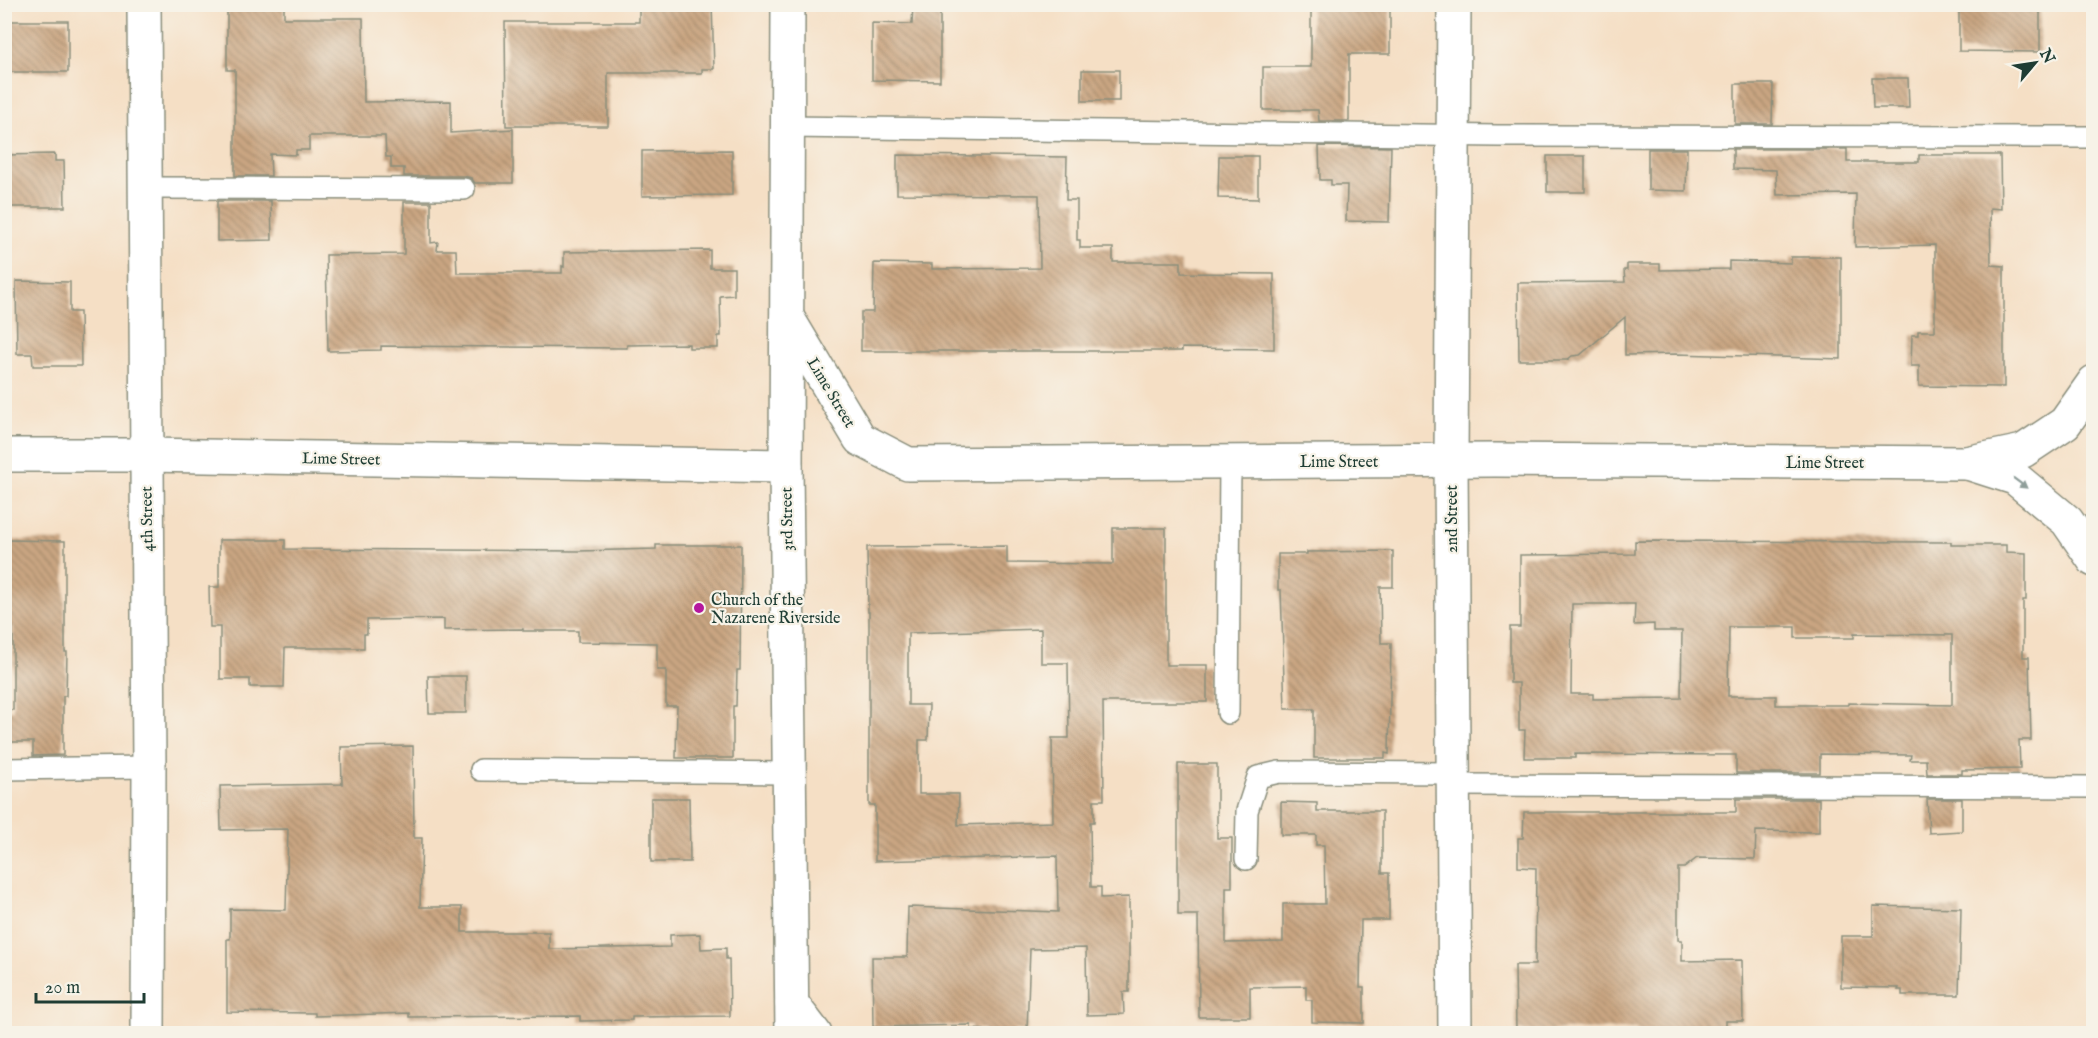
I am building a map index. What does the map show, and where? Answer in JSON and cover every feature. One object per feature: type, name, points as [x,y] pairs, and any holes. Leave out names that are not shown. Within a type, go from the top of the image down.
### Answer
[{"type":"street","name":"4th Street","points":[[144,4],[149,767],[148,1034]]},
{"type":"street","name":"3rd Street","points":[[788,4],[786,465],[792,1019]]},
{"type":"street","name":"2nd Street","points":[[1454,4],[1451,460],[1455,1034]]},
{"type":"street","name":"Lime Street","points":[[787,317],[860,439],[908,464],[1451,460],[1966,463]]},
{"type":"street","points":[[1966,463],[2023,451],[2065,423],[2094,382]]},
{"type":"street","name":"Lime Street","points":[[4,455],[146,455],[786,465]]},
{"type":"street","points":[[1966,463],[2015,478],[2067,521],[2094,560]]},
{"type":"street","points":[[792,1019],[815,1034]]},
{"type":"lane","points":[[787,127],[1454,136],[2094,137]]},
{"type":"lane","points":[[144,188],[464,189]]},
{"type":"lane","points":[[1228,713],[1230,462]]},
{"type":"lane","points":[[4,769],[149,767]]},
{"type":"lane","points":[[481,770],[789,773]]},
{"type":"lane","points":[[1246,859],[1248,811],[1258,777],[1279,772],[1307,771],[1453,779],[2094,787]]},
{"type":"building","points":[[227,4],[284,4],[284,18],[363,18],[364,102],[451,101],[451,133],[513,129],[513,183],[475,183],[471,178],[464,176],[404,176],[404,168],[391,168],[391,157],[386,157],[385,136],[309,136],[309,150],[296,150],[296,155],[270,154],[271,176],[235,176],[235,70],[227,70]]},
{"type":"building","points":[[639,4],[712,4],[714,69],[702,69],[702,73],[608,73],[608,126],[506,126],[505,22],[639,22]]},
{"type":"building","points":[[913,4],[940,4],[940,81],[872,80],[872,23],[912,24]]},
{"type":"building","points":[[1311,4],[1390,4],[1390,54],[1349,54],[1349,121],[1319,121],[1318,110],[1263,110],[1263,67],[1311,67]]},
{"type":"building","points":[[1959,4],[2040,4],[2040,52],[1959,51]]},
{"type":"building","points":[[4,21],[68,21],[68,72],[4,72]]},
{"type":"building","points":[[1082,70],[1119,70],[1119,101],[1082,101]]},
{"type":"building","points":[[1872,78],[1908,78],[1909,108],[1873,108]]},
{"type":"building","points":[[1735,84],[1773,84],[1772,124],[1735,124]]},
{"type":"building","points":[[1319,146],[1391,147],[1389,222],[1346,221],[1347,185],[1331,185],[1331,180],[1320,180]]},
{"type":"building","points":[[1648,149],[1687,149],[1686,191],[1648,190]]},
{"type":"building","points":[[1733,149],[1847,149],[1847,162],[1919,162],[1919,155],[2000,155],[2001,209],[1990,208],[1991,265],[2004,266],[2004,387],[1919,386],[1919,366],[1911,366],[1912,335],[1918,335],[1918,331],[1935,331],[1935,245],[1855,247],[1856,194],[1777,195],[1776,170],[1733,169]]},
{"type":"building","points":[[732,150],[732,195],[642,196],[642,151]]},
{"type":"building","points":[[55,154],[55,161],[64,161],[65,207],[4,207],[4,155]]},
{"type":"building","points":[[897,155],[1067,157],[1066,200],[1077,200],[1077,240],[1080,240],[1080,248],[1113,248],[1113,262],[1181,262],[1181,273],[1274,274],[1274,349],[861,351],[861,312],[873,312],[874,263],[932,264],[932,269],[1040,268],[1039,195],[897,194]]},
{"type":"building","points":[[1219,156],[1258,156],[1258,199],[1218,198]]},
{"type":"building","points":[[1547,156],[1585,156],[1585,192],[1547,192]]},
{"type":"building","points":[[217,201],[271,201],[272,240],[217,241]]},
{"type":"building","points":[[404,202],[431,202],[431,243],[438,242],[437,250],[456,250],[457,273],[562,273],[564,252],[710,250],[710,268],[734,268],[734,295],[720,296],[721,336],[718,336],[718,348],[689,348],[689,344],[627,345],[627,348],[381,346],[381,350],[328,351],[326,255],[404,254]]},
{"type":"building","points":[[1791,257],[1841,257],[1841,359],[1677,354],[1625,355],[1625,317],[1580,355],[1572,356],[1567,360],[1519,360],[1518,283],[1625,282],[1624,270],[1627,270],[1627,264],[1660,264],[1660,270],[1729,269],[1729,261],[1791,263]]},
{"type":"building","points":[[16,281],[70,282],[70,312],[80,312],[81,366],[33,366],[32,354],[17,354]]},
{"type":"building","points":[[1113,528],[1166,528],[1166,665],[1207,665],[1207,702],[1103,702],[1104,800],[1094,800],[1094,822],[1090,822],[1091,887],[1101,887],[1101,898],[1129,897],[1129,992],[1123,992],[1124,1014],[1087,1015],[1086,948],[1030,949],[1027,1031],[1014,1030],[1014,1034],[984,1034],[984,1030],[971,1029],[971,1025],[873,1027],[872,957],[907,957],[908,907],[1058,912],[1057,856],[875,861],[875,805],[869,805],[867,547],[1007,546],[1007,563],[1113,564]],"holes":[[[1041,629],[1041,663],[1068,663],[1069,738],[1052,738],[1053,822],[958,825],[959,794],[919,794],[919,740],[928,740],[929,705],[908,705],[908,633]]]},
{"type":"building","points":[[9,540],[65,541],[65,652],[67,652],[66,696],[63,696],[63,755],[33,756],[33,742],[4,742],[4,710],[13,710],[13,627],[4,627],[4,588],[9,588]]},
{"type":"building","points":[[219,540],[285,540],[285,549],[579,551],[656,549],[656,545],[741,545],[740,670],[737,670],[736,706],[733,706],[733,758],[676,758],[677,706],[666,706],[666,670],[657,670],[657,643],[578,642],[578,631],[444,630],[444,619],[367,620],[364,648],[285,648],[284,687],[250,687],[250,679],[220,679],[220,627],[210,627],[209,587],[219,587]]},
{"type":"building","points":[[1635,541],[1951,542],[1951,545],[2006,545],[2006,552],[2026,553],[2023,657],[2029,657],[2031,740],[2019,740],[2020,769],[1962,770],[1962,774],[1927,774],[1926,760],[1910,760],[1911,755],[1820,754],[1820,773],[1736,773],[1736,755],[1575,754],[1575,758],[1524,758],[1525,730],[1519,730],[1519,683],[1510,683],[1510,627],[1520,627],[1520,555],[1635,554]],"holes":[[[1572,604],[1635,604],[1634,625],[1654,624],[1654,631],[1682,631],[1681,698],[1593,699],[1593,694],[1571,694]],[[1729,627],[1795,627],[1795,638],[1854,638],[1854,634],[1952,635],[1952,705],[1848,703],[1848,705],[1776,705],[1776,696],[1728,696]]]},
{"type":"building","points":[[1393,551],[1393,587],[1380,587],[1381,643],[1391,643],[1389,754],[1385,753],[1385,758],[1314,758],[1314,709],[1285,709],[1278,554]]},
{"type":"building","points":[[428,676],[466,676],[466,713],[429,713]]},
{"type":"building","points":[[413,746],[414,838],[422,838],[420,907],[462,907],[462,932],[549,932],[549,949],[670,947],[670,935],[700,934],[701,949],[726,948],[726,959],[729,959],[730,1016],[632,1017],[632,1020],[580,1021],[580,1016],[409,1017],[409,1013],[315,1016],[315,1013],[227,1012],[227,939],[230,939],[230,909],[286,910],[288,829],[221,830],[220,786],[342,784],[341,747]]},
{"type":"building","points":[[1178,764],[1217,764],[1217,838],[1232,838],[1232,887],[1226,887],[1226,943],[1283,942],[1283,904],[1325,904],[1324,845],[1316,845],[1316,835],[1281,835],[1281,802],[1317,803],[1317,811],[1382,811],[1382,873],[1389,873],[1389,920],[1361,920],[1360,987],[1364,987],[1364,1023],[1312,1022],[1312,1000],[1306,1000],[1306,986],[1250,987],[1250,1017],[1199,1017],[1198,915],[1178,915]]},
{"type":"building","points":[[651,798],[689,798],[690,862],[651,862]]},
{"type":"building","points":[[1736,799],[1819,799],[1819,832],[1756,831],[1755,859],[1697,858],[1684,868],[1678,868],[1678,940],[1682,940],[1682,961],[1742,960],[1743,1021],[1726,1021],[1726,1033],[1636,1031],[1636,1029],[1516,1031],[1515,965],[1535,965],[1536,868],[1518,867],[1518,838],[1523,838],[1524,812],[1736,812]]},
{"type":"building","points":[[1927,799],[1962,799],[1962,831],[1929,833]]},
{"type":"building","points":[[1873,906],[1961,908],[1959,995],[1902,995],[1902,990],[1898,990],[1899,988],[1841,987],[1841,936],[1873,936]]},
{"type":"place","name":"Church of the Nazarene Riverside","points":[[699,608]]}]
